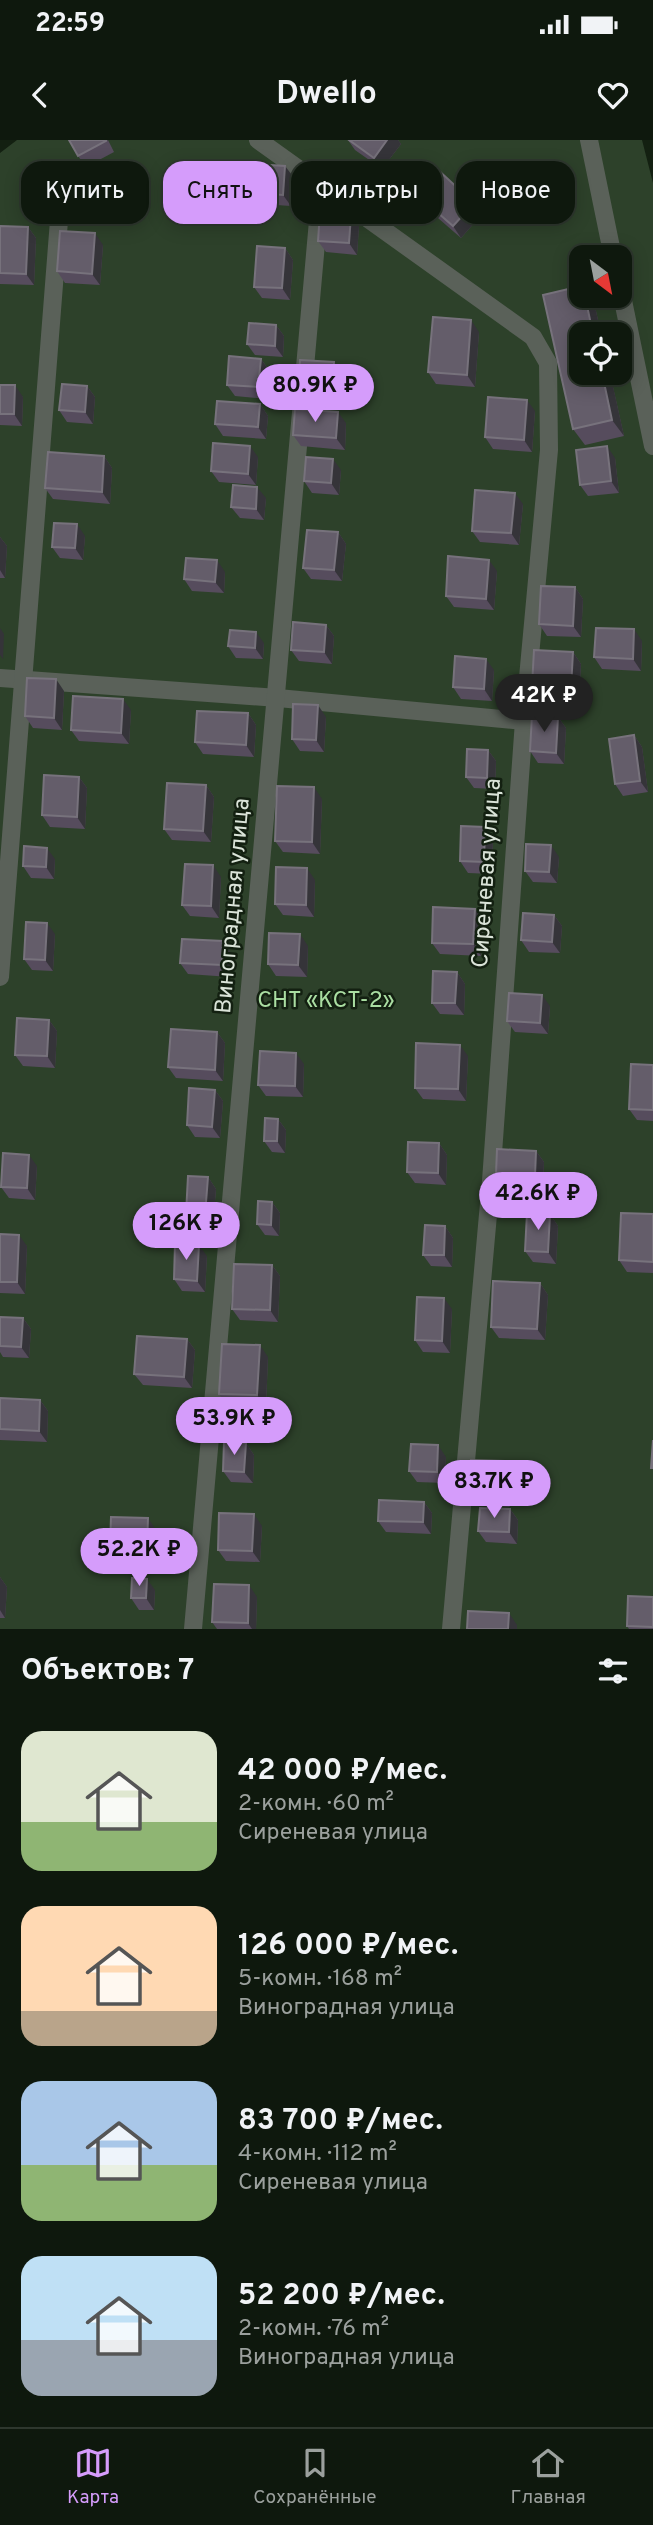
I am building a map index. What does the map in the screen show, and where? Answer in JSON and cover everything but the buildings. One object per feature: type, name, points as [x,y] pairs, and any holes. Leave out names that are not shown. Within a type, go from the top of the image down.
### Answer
[{"type":"street","name":"Сиреневая улица","points":[[258,140],[291,165]]},
{"type":"street","points":[[589,140],[611,245]]},
{"type":"street","points":[[0,976],[59,224]]},
{"type":"street","name":"Виноградная улица","points":[[193,1629],[278,698],[318,224]]},
{"type":"street","name":"Сиреневая улица","points":[[373,224],[533,337],[548,363],[549,450],[524,721],[491,1181],[451,1629]]},
{"type":"street","points":[[625,308],[653,446]]},
{"type":"street","points":[[0,678],[278,698],[524,721]]},
{"type":"green space","name":"СНТ «КСТ-2»","points":[[17,140],[642,140],[653,183],[653,1629],[0,1629],[0,153]]}]
